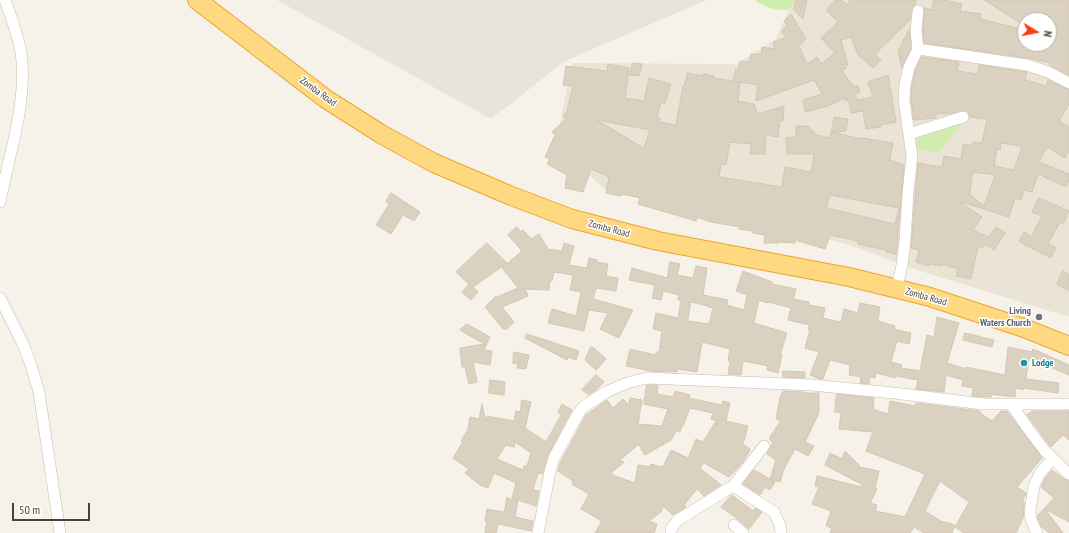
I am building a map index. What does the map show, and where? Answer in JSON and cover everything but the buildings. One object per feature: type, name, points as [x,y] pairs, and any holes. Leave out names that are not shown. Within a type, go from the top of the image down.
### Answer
[{"type":"highway","name":"Zomba Road","points":[[197,0],[326,99],[381,134],[434,163],[509,195],[572,219],[658,241],[897,288],[971,310],[1024,328],[1069,346]]},
{"type":"street","points":[[0,202],[20,110],[22,90],[21,52],[5,0]]},
{"type":"street","points":[[897,288],[902,265],[907,225],[908,192],[912,156],[904,100],[905,85],[909,67],[918,49],[916,32],[918,11]]},
{"type":"street","points":[[918,49],[1027,65],[1048,72],[1069,83]]},
{"type":"street","points":[[909,134],[963,116]]},
{"type":"street","points":[[0,298],[24,346],[37,385],[60,533]]},
{"type":"street","points":[[538,533],[554,458],[578,414],[583,407],[608,391],[637,379],[647,378],[812,386],[894,393],[971,403],[1012,405],[1069,404]]},
{"type":"street","points":[[1012,405],[1035,439],[1069,474]]},
{"type":"street","points":[[671,533],[674,524],[678,520],[732,486],[764,446]]},
{"type":"street","points":[[1037,533],[1031,520],[1030,511],[1034,486],[1040,473],[1053,459]]},
{"type":"street","points":[[732,486],[774,512],[780,525],[781,533]]},
{"type":"street","points":[[734,525],[742,533]]},
{"type":"shaded area","points":[[277,0],[707,0],[565,61],[491,119]]},
{"type":"shaded area","points":[[793,0],[1069,0],[1069,317],[917,270],[847,244],[606,190],[578,166],[558,133],[572,63],[736,64],[776,39]]},
{"type":"green space","points":[[755,0],[794,0],[794,3],[788,10],[779,10],[766,7]]},
{"type":"green space","points":[[965,121],[938,153],[915,148],[919,137]]},
{"type":"place","name":"Living Waters Church","points":[[1039,317]]},
{"type":"place","name":"Lodge","points":[[1024,363]]}]
